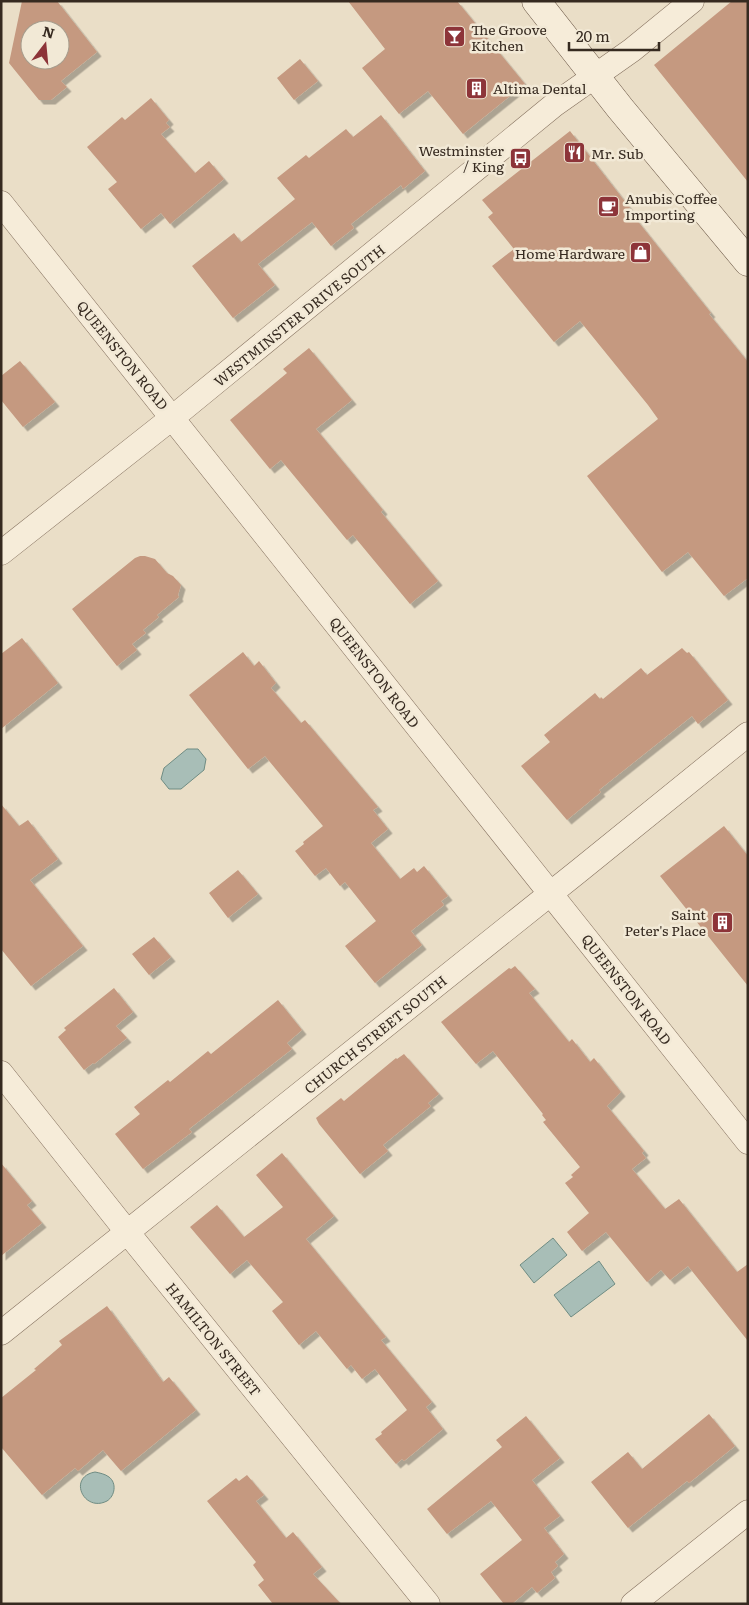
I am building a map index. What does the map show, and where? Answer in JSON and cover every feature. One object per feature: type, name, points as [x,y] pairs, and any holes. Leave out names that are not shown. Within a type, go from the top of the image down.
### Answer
[{"type":"main road","points":[[536,1],[594,75],[748,262]]},
{"type":"street","name":"WESTMINSTER DRIVE SOUTH","points":[[1,552],[172,418],[554,105],[632,50],[692,1]]},
{"type":"street","name":"QUEENSTON ROAD","points":[[1,203],[748,1142]]},
{"type":"street","name":"CHURCH STREET SOUTH","points":[[1,1333],[748,734]]},
{"type":"street","name":"HAMILTON STREET","points":[[1,1073],[428,1604]]},
{"type":"street","points":[[634,1604],[748,1512]]},
{"type":"water","points":[[187,749],[198,749],[206,759],[204,770],[181,789],[169,789],[161,779],[164,768]]},
{"type":"water","points":[[553,1238],[567,1255],[534,1283],[520,1265]]},
{"type":"water","points":[[599,1261],[615,1284],[571,1317],[554,1295]]},
{"type":"water","points":[[95,1472],[104,1474],[112,1480],[114,1489],[112,1496],[107,1501],[91,1502],[82,1493],[80,1487],[82,1480],[87,1475]]},
{"type":"building","points":[[22,1],[57,1],[97,52],[61,81],[67,87],[51,100],[39,100],[9,63]]},
{"type":"building","points":[[348,1],[457,1],[525,84],[463,134],[428,91],[399,114],[362,68],[385,49]]},
{"type":"building","points":[[732,1],[748,1],[748,182],[654,65]]},
{"type":"building","points":[[300,59],[318,81],[294,100],[277,78]]},
{"type":"building","points":[[151,98],[169,120],[166,123],[170,127],[161,134],[195,173],[209,161],[224,179],[170,224],[161,213],[141,229],[108,189],[117,182],[87,147],[122,117],[125,120]]},
{"type":"building","points":[[381,115],[425,171],[403,189],[401,185],[351,224],[354,228],[331,246],[312,222],[258,264],[275,285],[233,318],[192,266],[234,233],[241,242],[295,199],[277,178],[306,155],[309,158],[346,129],[353,137]]},
{"type":"building","points":[[570,131],[630,208],[628,209],[748,362],[748,578],[724,596],[688,552],[662,572],[587,476],[658,419],[580,321],[554,342],[492,266],[514,249],[488,217],[493,213],[482,200]]},
{"type":"building","points":[[309,348],[352,400],[316,429],[383,510],[381,512],[438,581],[410,604],[353,535],[347,540],[281,460],[270,469],[230,420],[287,373],[283,369]]},
{"type":"building","points":[[20,361],[55,402],[23,427],[1,400],[1,376]]},
{"type":"building","points":[[140,556],[155,559],[167,573],[173,576],[181,585],[179,597],[157,615],[159,617],[143,630],[146,633],[132,644],[137,650],[117,666],[72,609]]},
{"type":"building","points":[[22,638],[58,683],[1,729],[1,654]]},
{"type":"building","points":[[682,648],[687,653],[689,652],[728,700],[698,724],[692,716],[599,790],[601,792],[567,820],[521,766],[550,742],[544,735],[595,693],[600,699],[601,697],[603,699],[641,668],[647,675]]},
{"type":"building","points":[[243,652],[254,666],[259,661],[276,683],[271,688],[301,723],[305,720],[378,807],[373,810],[388,829],[371,843],[400,879],[414,868],[417,872],[424,866],[448,896],[441,901],[444,905],[411,931],[422,945],[375,983],[345,946],[376,921],[345,882],[340,886],[326,868],[315,876],[295,851],[323,826],[265,756],[248,769],[189,695]]},
{"type":"building","points":[[1,804],[19,826],[28,820],[58,859],[30,880],[83,946],[31,986],[1,949]]},
{"type":"building","name":"Saint Peter's Place","points":[[724,826],[748,856],[748,986],[660,876]]},
{"type":"building","points":[[238,870],[258,894],[228,918],[209,893]]},
{"type":"building","points":[[154,937],[171,957],[149,975],[132,954]]},
{"type":"building","points":[[515,966],[535,989],[529,993],[569,1042],[572,1039],[590,1062],[594,1058],[621,1092],[607,1106],[644,1151],[642,1153],[646,1158],[632,1169],[665,1209],[679,1199],[737,1272],[748,1264],[748,1341],[688,1266],[670,1280],[661,1270],[647,1282],[606,1232],[582,1251],[567,1232],[589,1213],[565,1183],[573,1177],[571,1175],[580,1167],[543,1122],[546,1120],[543,1114],[493,1051],[476,1064],[441,1022],[509,968],[511,969]]},
{"type":"building","points":[[114,988],[133,1012],[116,1026],[127,1038],[84,1070],[58,1037],[66,1030],[64,1028]]},
{"type":"building","points":[[278,1000],[302,1030],[287,1043],[292,1049],[189,1129],[192,1132],[143,1169],[115,1134],[140,1114],[134,1107],[168,1080],[170,1082],[208,1051],[211,1054]]},
{"type":"building","points":[[404,1054],[439,1094],[428,1103],[431,1106],[383,1145],[388,1151],[360,1174],[316,1118],[341,1098],[344,1101],[396,1058]]},
{"type":"building","points":[[282,1153],[334,1216],[306,1239],[386,1337],[381,1340],[432,1402],[426,1407],[443,1429],[404,1461],[402,1459],[396,1464],[375,1439],[407,1410],[375,1369],[362,1379],[351,1365],[347,1369],[316,1331],[299,1345],[272,1311],[283,1302],[247,1260],[230,1274],[190,1227],[217,1205],[244,1237],[283,1207],[256,1175]]},
{"type":"building","points":[[1,1163],[32,1201],[27,1205],[42,1223],[1,1256]]},
{"type":"building","points":[[107,1306],[163,1382],[169,1377],[196,1410],[121,1471],[103,1450],[78,1471],[75,1468],[42,1495],[1,1447],[1,1398],[36,1370],[34,1369],[62,1345],[59,1341]]},
{"type":"building","points":[[709,1414],[735,1446],[628,1528],[591,1482],[628,1452],[642,1469]]},
{"type":"building","points":[[526,1416],[560,1458],[532,1480],[560,1516],[544,1528],[564,1554],[555,1562],[558,1566],[551,1572],[555,1578],[537,1593],[532,1587],[512,1604],[504,1604],[480,1574],[522,1540],[491,1501],[447,1534],[427,1509],[502,1447],[496,1440]]},
{"type":"building","points":[[247,1475],[264,1495],[256,1501],[286,1538],[293,1532],[322,1567],[313,1574],[341,1604],[273,1604],[258,1585],[264,1580],[253,1565],[256,1562],[207,1501],[236,1478],[239,1481]]},
{"type":"place","name":"The Groove Kitchen","points":[[455,37]]},
{"type":"place","name":"Altima Dental","points":[[477,88]]},
{"type":"place","name":"Mr. Sub","points":[[575,153]]},
{"type":"place","name":"Westminster / King","points":[[520,158]]},
{"type":"place","name":"Anubis Coffee Importing","points":[[609,206]]},
{"type":"place","name":"Home Hardware","points":[[641,253]]},
{"type":"place","name":"Saint Peter's Place","points":[[722,922]]}]
